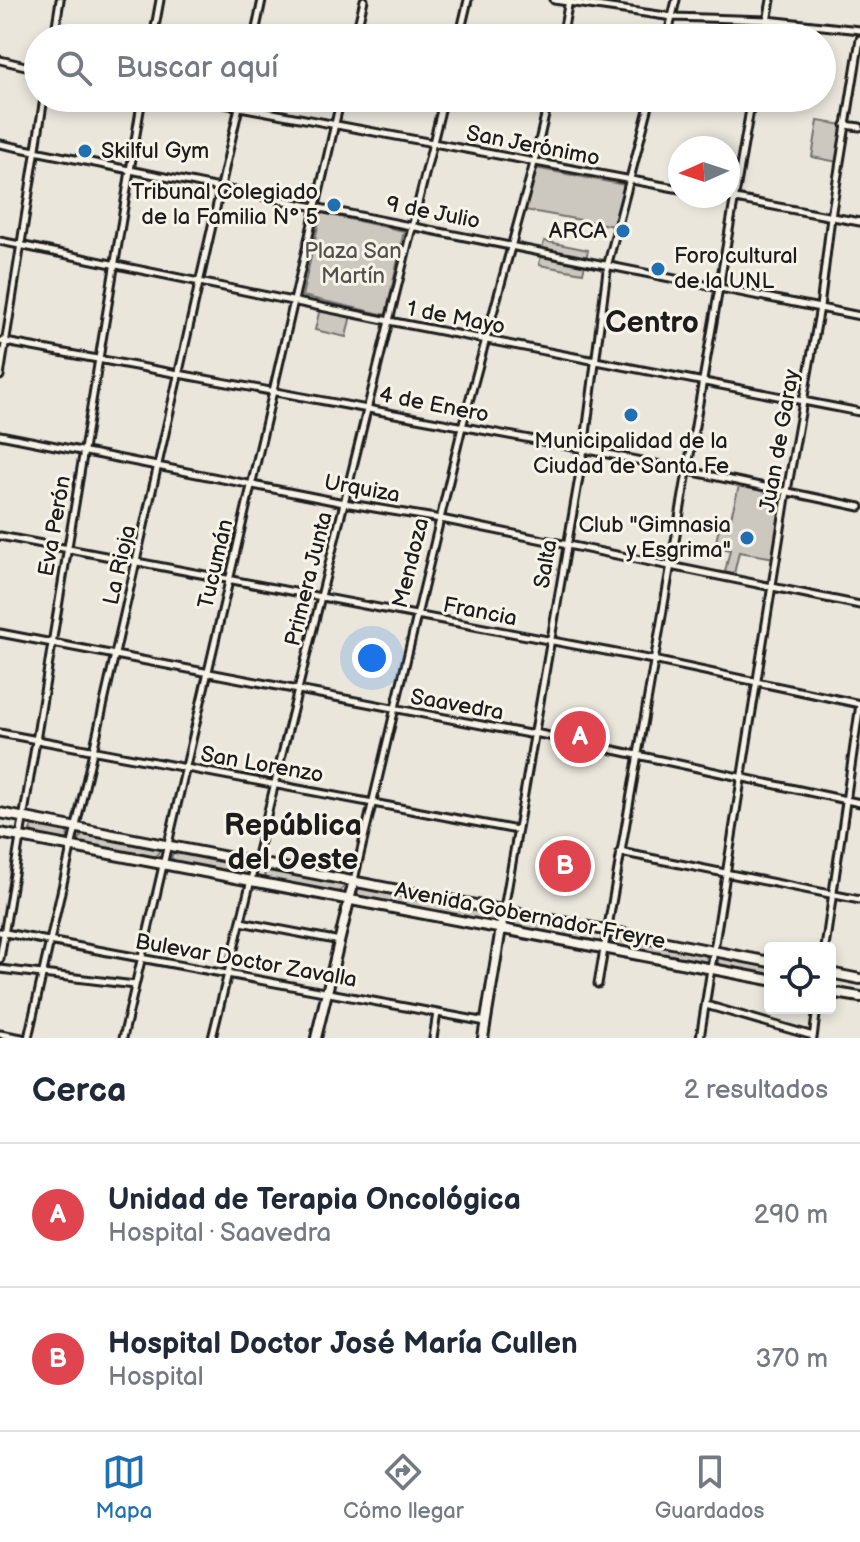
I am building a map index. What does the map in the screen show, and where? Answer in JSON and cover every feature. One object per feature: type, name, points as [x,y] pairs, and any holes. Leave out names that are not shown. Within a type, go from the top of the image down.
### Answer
[{"type":"main road","name":"Avenida Gobernador Freyre","points":[[0,813],[764,961]]},
{"type":"main road","name":"Avenida Gobernador Freyre","points":[[0,833],[764,979]]},
{"type":"main road","name":"Mendoza","points":[[316,1038],[354,880]]},
{"type":"main road","name":"Salta","points":[[483,1038],[504,910]]},
{"type":"main road","points":[[836,974],[860,979]]},
{"type":"main road","points":[[836,993],[860,997]]},
{"type":"street","points":[[56,24],[60,0]]},
{"type":"street","points":[[156,24],[160,0]]},
{"type":"street","points":[[257,24],[262,0]]},
{"type":"street","points":[[358,24],[364,0]]},
{"type":"street","points":[[462,24],[468,0]]},
{"type":"street","points":[[554,0],[673,17],[804,24]]},
{"type":"street","points":[[671,24],[676,0]]},
{"type":"street","points":[[766,24],[771,0]]},
{"type":"street","points":[[565,24],[569,1]]},
{"type":"street","points":[[836,27],[860,30]]},
{"type":"street","name":"Juan de Garay","points":[[700,1038],[787,491],[820,307],[831,217],[860,39]]},
{"type":"street","points":[[0,60],[24,66]]},
{"type":"street","points":[[0,376],[3,341],[42,112]]},
{"type":"street","name":"Eva Perón","points":[[0,959],[2,932],[25,818],[140,112]]},
{"type":"street","name":"La Rioja","points":[[25,1038],[116,656],[238,112]]},
{"type":"street","name":"San Jerónimo","points":[[264,112],[668,187]]},
{"type":"street","name":"Tucumán","points":[[123,1038],[338,112]]},
{"type":"street","name":"Primera Junta","points":[[212,1038],[440,112]]},
{"type":"street","name":"Mendoza","points":[[354,880],[462,427],[546,112]]},
{"type":"street","name":"Salta","points":[[504,910],[584,449],[608,263],[647,112]]},
{"type":"street","points":[[740,165],[750,112]]},
{"type":"street","points":[[845,125],[860,127]]},
{"type":"street","name":"9 de Julio","points":[[0,144],[608,263],[860,316]]},
{"type":"street","points":[[740,200],[860,222]]},
{"type":"street","points":[[598,984],[733,208]]},
{"type":"street","name":"1 de Mayo","points":[[0,241],[389,321],[860,412]]},
{"type":"street","name":"4 de Enero","points":[[3,341],[584,449],[860,507]]},
{"type":"street","name":"Urquiza","points":[[0,435],[344,503],[441,519],[860,605]]},
{"type":"street","name":"Francia","points":[[0,536],[653,660],[860,703]]},
{"type":"street","name":"Saavedra","points":[[0,633],[394,710],[535,733],[860,803]]},
{"type":"street","points":[[826,942],[860,703]]},
{"type":"street","name":"San Lorenzo","points":[[0,733],[517,830]]},
{"type":"street","points":[[620,852],[860,900]]},
{"type":"street","points":[[241,922],[340,941]]},
{"type":"street","name":"Bulevar Doctor Zavalla","points":[[2,932],[486,1022]]},
{"type":"street","points":[[0,969],[135,985]]},
{"type":"street","points":[[706,1005],[813,1037],[816,1014]]},
{"type":"street","points":[[433,1038],[437,1013]]},
{"type":"street","points":[[0,1034],[25,1038]]},
{"type":"green space","points":[[818,121],[844,125],[838,162],[812,157]]},
{"type":"green space","points":[[535,168],[625,185],[614,226],[525,210]]},
{"type":"green space","name":"Plaza San Martín","points":[[321,213],[404,231],[386,315],[302,296]]},
{"type":"green space","points":[[544,241],[588,250],[583,273],[539,265]]},
{"type":"green space","points":[[320,308],[351,315],[346,337],[315,330]]},
{"type":"green space","name":"Club \"Gimnasia y Esgrima\"","points":[[739,486],[784,495],[775,558],[739,552],[734,574],[725,572],[730,550],[715,546],[719,528],[728,529]]},
{"type":"green space","points":[[33,824],[67,831],[68,838],[64,842],[35,836],[30,830]]},
{"type":"green space","points":[[87,834],[158,847],[159,852],[154,858],[84,846],[79,840]]},
{"type":"green space","points":[[179,851],[250,864],[251,869],[245,875],[176,863],[171,857]]},
{"type":"green space","points":[[272,869],[343,882],[344,887],[339,893],[269,881],[264,875]]},
{"type":"green space","points":[[359,886],[495,912],[498,922],[493,924],[362,899],[357,895]]},
{"type":"green space","points":[[521,918],[592,931],[593,936],[587,942],[515,929],[514,921]]},
{"type":"green space","points":[[614,935],[705,953],[707,960],[704,964],[613,946],[611,939]]},
{"type":"green space","points":[[718,957],[764,966],[764,976],[718,968]]},
{"type":"place","name":"Skilful Gym","points":[[85,151]]},
{"type":"place","name":"Tribunal Colegiado de la Familia N° 5","points":[[334,205]]},
{"type":"place","name":"ARCA","points":[[623,231]]},
{"type":"place","name":"Foro cultural de la UNL","points":[[658,269]]},
{"type":"place","name":"Municipalidad de la Ciudad de Santa Fe","points":[[631,415]]},
{"type":"place","name":"Club \"Gimnasia y Esgrima\"","points":[[747,538]]},
{"type":"place","name":"Unidad de Terapia Oncológica","points":[[580,737]]},
{"type":"place","name":"Hospital Doctor José María Cullen","points":[[565,866]]},
{"type":"district","name":"Centro","points":[[652,323]]},
{"type":"district","name":"República del Oeste","points":[[293,843]]}]
